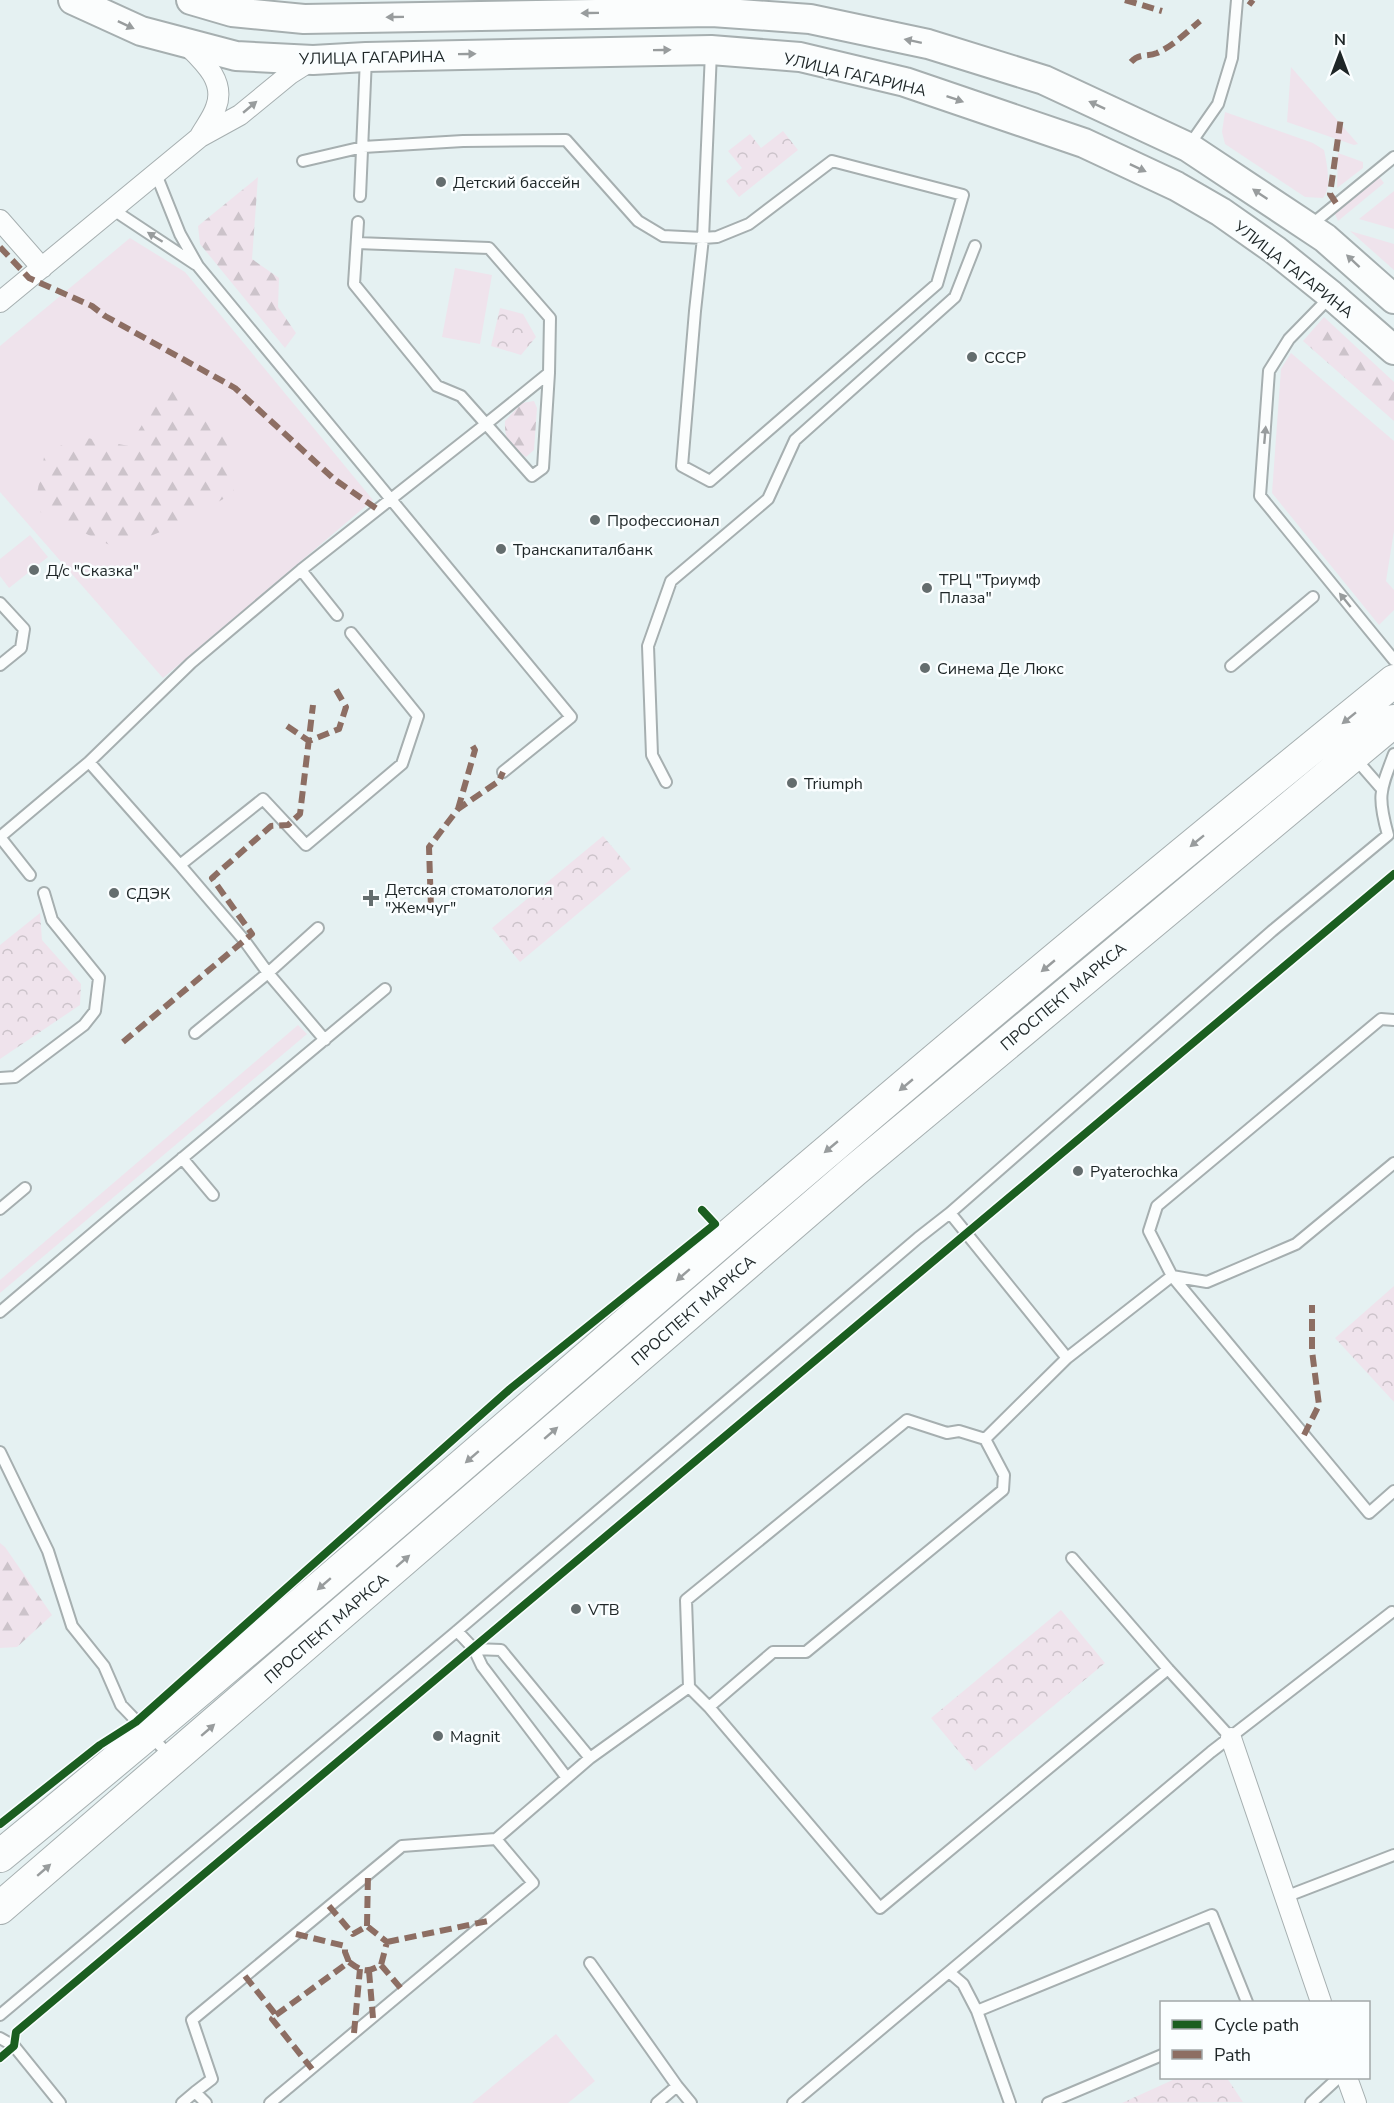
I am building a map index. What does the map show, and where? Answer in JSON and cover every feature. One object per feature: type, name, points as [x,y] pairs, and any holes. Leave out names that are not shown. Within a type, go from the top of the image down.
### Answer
[{"type":"main road","name":"УЛИЦА ГАГАРИНА","points":[[73,0],[141,31],[236,56],[313,60],[711,50],[800,57],[904,82],[1083,144],[1176,186],[1275,250],[1394,350]]},
{"type":"main road","points":[[192,0],[232,12],[304,19],[712,6],[810,19],[928,44],[1044,80],[1188,147],[1308,227],[1343,253],[1394,299]]},
{"type":"main road","points":[[711,50],[712,6]]},
{"type":"main road","name":"ПРОСПЕКТ МАРКСА","points":[[0,1856],[150,1733],[833,1146],[1197,841],[1394,681]]},
{"type":"main road","name":"ПРОСПЕКТ МАРКСА","points":[[0,1908],[854,1171],[1394,722]]},
{"type":"street","points":[[186,44],[208,66],[218,86],[217,106],[200,137]]},
{"type":"street","points":[[0,302],[200,137],[240,115],[290,74],[313,60]]},
{"type":"street","points":[[0,220],[42,267]]},
{"type":"street","points":[[1231,1738],[1321,2001]]},
{"type":"street","points":[[1347,2079],[1356,2103]]},
{"type":"lane","points":[[1188,147],[1218,104],[1232,58],[1237,0]]},
{"type":"lane","points":[[303,161],[363,147],[463,141],[566,140],[638,221],[663,236],[703,238],[717,237],[748,224],[832,161],[963,195],[937,284],[710,482],[682,466],[703,238],[711,50]]},
{"type":"lane","points":[[360,196],[366,57]]},
{"type":"lane","points":[[1308,227],[1394,157]]},
{"type":"lane","points":[[156,174],[180,234],[198,266],[571,717],[503,772]]},
{"type":"lane","points":[[112,209],[198,266]]},
{"type":"lane","points":[[357,243],[489,248],[550,318],[543,468],[532,476],[461,396],[436,386],[354,284],[358,222]]},
{"type":"lane","points":[[666,782],[652,755],[648,646],[671,581],[768,499],[795,440],[955,297],[975,246]]},
{"type":"lane","points":[[1331,295],[1289,339],[1269,370],[1260,496],[1394,660]]},
{"type":"lane","points":[[30,875],[0,837],[89,762],[191,663],[301,570],[549,373]]},
{"type":"lane","points":[[301,570],[337,615]]},
{"type":"lane","points":[[1231,666],[1313,597]]},
{"type":"lane","points":[[0,603],[24,629],[21,648],[0,665]]},
{"type":"lane","points":[[180,865],[263,799],[306,845],[402,765],[418,716],[351,633]]},
{"type":"lane","points":[[0,2015],[457,1631],[909,1245],[950,1213],[1272,931],[1391,840],[1380,807],[1381,788],[1394,754]]},
{"type":"lane","points":[[1353,756],[1381,788]]},
{"type":"lane","points":[[89,762],[244,940],[268,973],[325,1040]]},
{"type":"lane","points":[[0,1078],[15,1077],[84,1025],[95,1011],[99,978],[52,920],[45,893]]},
{"type":"lane","points":[[195,1034],[318,928]]},
{"type":"lane","points":[[0,1312],[386,989]]},
{"type":"lane","points":[[1394,1020],[1381,1020],[1157,1206],[1149,1231],[1172,1276],[1369,1513],[1394,1491]]},
{"type":"lane","points":[[182,1158],[213,1195]]},
{"type":"lane","points":[[985,1439],[1068,1358],[1172,1276],[1207,1282],[1296,1244],[1394,1163]]},
{"type":"lane","points":[[0,1209],[25,1188]]},
{"type":"lane","points":[[950,1213],[1068,1358]]},
{"type":"lane","points":[[709,1707],[773,1652],[806,1652],[1003,1490],[1004,1475],[985,1439],[959,1431],[947,1433],[907,1420],[686,1600],[690,1687],[880,1908],[1168,1669]]},
{"type":"lane","points":[[0,1452],[48,1551],[72,1626],[104,1666],[121,1705],[174,1760]]},
{"type":"lane","points":[[1072,1558],[1231,1738]]},
{"type":"lane","points":[[793,2103],[1211,1752],[1392,1612]]},
{"type":"lane","points":[[457,1631],[474,1649],[482,1666],[567,1778]]},
{"type":"lane","points":[[474,1649],[501,1650],[590,1758]]},
{"type":"lane","points":[[182,2103],[212,2079],[192,2020],[402,1846],[496,1839],[590,1758],[690,1687]]},
{"type":"lane","points":[[270,2103],[533,1883],[496,1839]]},
{"type":"lane","points":[[1285,1897],[1394,1855]]},
{"type":"lane","points":[[977,2011],[1212,1915],[1247,2001]]},
{"type":"lane","points":[[590,1963],[691,2103]]},
{"type":"lane","points":[[949,1972],[963,1984],[977,2011],[1010,2103]]},
{"type":"lane","points":[[0,2038],[14,2046],[60,2103]]},
{"type":"lane","points":[[1048,2103],[1160,2055]]},
{"type":"lane","points":[[1311,2103],[1337,2079]]},
{"type":"lane","points":[[657,2103],[677,2086]]},
{"type":"lane","points":[[195,2092],[206,2103]]},
{"type":"green space","points":[[1291,67],[1358,144],[1354,145],[1287,122]]},
{"type":"green space","points":[[1225,112],[1313,143],[1324,150],[1328,182],[1323,198],[1305,197],[1225,144],[1222,132]]},
{"type":"green space","points":[[783,131],[798,150],[739,197],[726,181],[742,168],[728,151],[750,134],[761,148]]},
{"type":"green space","points":[[1338,153],[1363,162],[1363,168],[1337,188]]},
{"type":"green space","points":[[1377,174],[1384,183],[1338,221],[1335,214]]},
{"type":"green space","points":[[258,177],[252,259],[279,278],[278,307],[296,333],[285,348],[200,244],[198,226]]},
{"type":"green space","points":[[1394,191],[1394,229],[1359,219]]},
{"type":"green space","points":[[1350,231],[1394,244],[1394,270]]},
{"type":"green space","points":[[130,238],[185,272],[373,500],[163,678],[0,492],[0,346]]},
{"type":"green space","points":[[455,268],[492,275],[480,344],[442,337]]},
{"type":"green space","points":[[500,308],[523,314],[536,337],[521,355],[491,346]]},
{"type":"green space","points":[[1324,317],[1394,382],[1394,421],[1303,341]]},
{"type":"green space","points":[[1291,353],[1394,441],[1394,531],[1386,581],[1394,590],[1394,610],[1379,625],[1272,493],[1281,369]]},
{"type":"green space","points":[[171,386],[226,434],[234,493],[175,526],[118,549],[34,509],[45,452],[82,437],[129,446],[145,420]]},
{"type":"green space","points":[[534,401],[537,408],[534,450],[526,457],[507,438],[505,421],[522,403]]},
{"type":"green space","points":[[30,535],[48,557],[9,588],[0,576],[0,559]]},
{"type":"green space","points":[[603,836],[631,869],[520,962],[492,928]]},
{"type":"green space","points":[[40,913],[42,940],[81,984],[80,1005],[0,1059],[0,945]]},
{"type":"green space","points":[[298,1025],[307,1034],[0,1293],[0,1280]]},
{"type":"green space","points":[[1394,1286],[1394,1402],[1335,1338]]},
{"type":"green space","points":[[0,1543],[52,1615],[17,1647],[0,1648]]},
{"type":"green space","points":[[1061,1610],[1105,1663],[975,1771],[931,1718]]},
{"type":"green space","points":[[556,2034],[595,2081],[568,2103],[472,2103]]},
{"type":"green space","points":[[1175,2079],[1228,2079],[1243,2102],[1122,2103]]},
{"type":"marked path","points":[[1125,0],[1162,11]]},
{"type":"marked path","points":[[1249,5],[1253,0]]},
{"type":"marked path","points":[[1131,62],[1137,57],[1163,50],[1200,21]]},
{"type":"marked path","points":[[1336,203],[1330,194],[1341,117]]},
{"type":"marked path","points":[[0,247],[29,278],[92,306],[105,316],[235,388],[334,479],[377,509]]},
{"type":"marked path","points":[[287,726],[309,741],[339,729],[346,707],[334,686]]},
{"type":"marked path","points":[[123,1042],[252,934],[212,878],[271,826],[288,825],[300,814],[313,705]]},
{"type":"marked path","points":[[458,809],[475,750],[472,745]]},
{"type":"marked path","points":[[431,909],[429,847],[458,809],[499,781],[503,772]]},
{"type":"marked path","points":[[1304,1435],[1319,1405],[1312,1351],[1312,1305]]},
{"type":"marked path","points":[[367,1926],[368,1874]]},
{"type":"marked path","points":[[276,2015],[349,1962],[365,1970],[381,1965],[387,1942],[367,1926],[353,1934],[329,1906]]},
{"type":"marked path","points":[[387,1942],[488,1921]]},
{"type":"marked path","points":[[296,1934],[345,1946],[349,1962]]},
{"type":"marked path","points":[[381,1965],[404,1992]]},
{"type":"marked path","points":[[354,2033],[360,1969]]},
{"type":"marked path","points":[[369,1971],[373,2018]]},
{"type":"marked path","points":[[245,1976],[276,2015],[272,2019],[312,2069]]},
{"type":"cycle path","points":[[0,2058],[14,2046],[16,2032],[1394,874]]},
{"type":"cycle path","points":[[0,1824],[100,1745],[136,1722],[510,1389],[715,1224],[702,1210]]},
{"type":"place","name":"Детский бассейн","points":[[441,182]]},
{"type":"place","name":"СССР","points":[[972,357]]},
{"type":"place","name":"Профессионал","points":[[595,520]]},
{"type":"place","name":"Транскапиталбанк","points":[[501,549]]},
{"type":"place","name":"Д/с \"Сказка\"","points":[[34,570]]},
{"type":"place","name":"ТРЦ \"Триумф Плаза\"","points":[[927,588]]},
{"type":"place","name":"Синема Де Люкс","points":[[925,668]]},
{"type":"place","name":"Triumph","points":[[792,783]]},
{"type":"place","name":"СДЭК","points":[[114,893]]},
{"type":"place","name":"Детская стоматология \"Жемчуг\"","points":[[371,898]]},
{"type":"place","name":"Pyaterochka","points":[[1078,1171]]},
{"type":"place","name":"VTB","points":[[576,1609]]},
{"type":"place","name":"Magnit","points":[[438,1736]]}]
